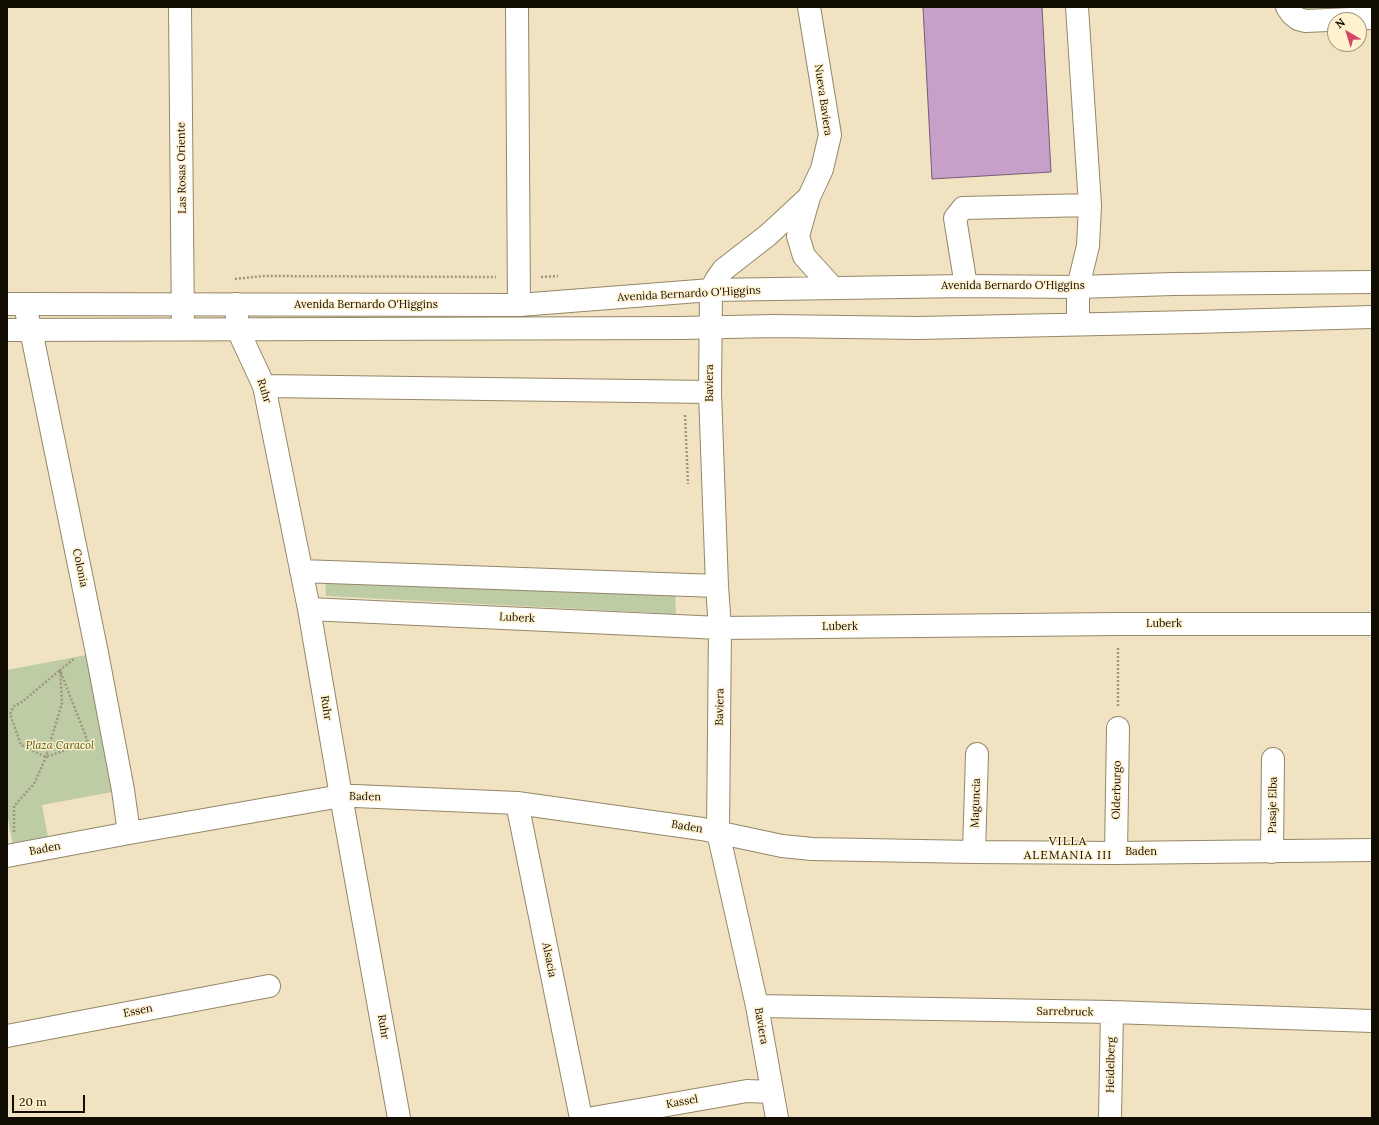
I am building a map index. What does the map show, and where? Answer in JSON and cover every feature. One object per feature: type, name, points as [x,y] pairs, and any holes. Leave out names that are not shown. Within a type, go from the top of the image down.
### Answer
[{"type":"street","name":"Las Rosas Oriente","points":[[180,7],[183,329]]},
{"type":"street","points":[[517,7],[519,305]]},
{"type":"street","name":"Nueva Baviera","points":[[711,290],[723,270],[768,235],[809,197],[822,169],[830,135],[809,7]]},
{"type":"street","points":[[1077,7],[1090,205],[1088,246],[1078,287],[1078,324]]},
{"type":"street","points":[[1289,11],[1298,19],[1306,21],[1372,18]]},
{"type":"street","points":[[809,197],[798,236],[804,256],[833,288]]},
{"type":"street","points":[[966,286],[956,218],[963,208],[1090,205]]},
{"type":"street","name":"Avenida Bernardo O'Higgins","points":[[16,304],[519,305],[711,290],[966,286],[1078,287],[1173,284],[1372,282]]},
{"type":"street","name":"Baviera","points":[[711,290],[710,392],[717,586],[720,628],[718,832],[757,1006],[777,1118]]},
{"type":"street","name":"Colonia","points":[[16,304],[31,330],[97,653],[123,790],[129,833]]},
{"type":"street","name":"Ruhr","points":[[236,304],[238,330],[264,386],[309,608],[340,796],[399,1118]]},
{"type":"street","points":[[7,330],[238,330],[774,326],[918,328],[1372,317]]},
{"type":"street","points":[[264,386],[710,392]]},
{"type":"street","points":[[301,571],[717,586]]},
{"type":"street","name":"Luberk","points":[[309,608],[720,628],[1118,624],[1372,624]]},
{"type":"street","name":"Olderburgo","points":[[1116,852],[1118,728]]},
{"type":"street","name":"Maguncia","points":[[974,852],[977,754]]},
{"type":"street","name":"Pasaje Elba","points":[[1272,852],[1273,759]]},
{"type":"street","name":"Baden","points":[[11,855],[340,796],[517,803],[702,829],[782,846],[812,849],[974,852],[1272,852],[1372,850]]},
{"type":"street","name":"Alsacia","points":[[517,803],[581,1118]]},
{"type":"street","name":"Essen","points":[[7,1036],[269,986]]},
{"type":"street","name":"Sarrebruck","points":[[757,1006],[1112,1012],[1372,1021]]},
{"type":"street","name":"Heidelberg","points":[[1110,1118],[1112,1012]]},
{"type":"street","name":"Kassel","points":[[593,1118],[747,1091],[772,1092]]},
{"type":"path","points":[[1118,624],[1118,728]]},
{"type":"path","points":[[60,670],[88,742],[46,757],[21,745],[10,714],[14,706],[22,702],[60,670],[77,656],[97,653]]},
{"type":"path","points":[[11,855],[14,806],[34,784],[46,757],[62,703],[60,670]]},
{"type":"green space","points":[[1302,7],[1372,7],[1304,10]]},
{"type":"green space","points":[[325,578],[675,592],[676,614],[326,596]]},
{"type":"green space","name":"Plaza Caracol","points":[[97,653],[123,790],[42,805],[50,848],[15,855],[7,814],[7,670]]},
{"type":"building","points":[[923,7],[1042,7],[1051,172],[932,179]]},
{"type":"district","name":"VILLA ALEMANIA III","points":[[1068,849]]}]
